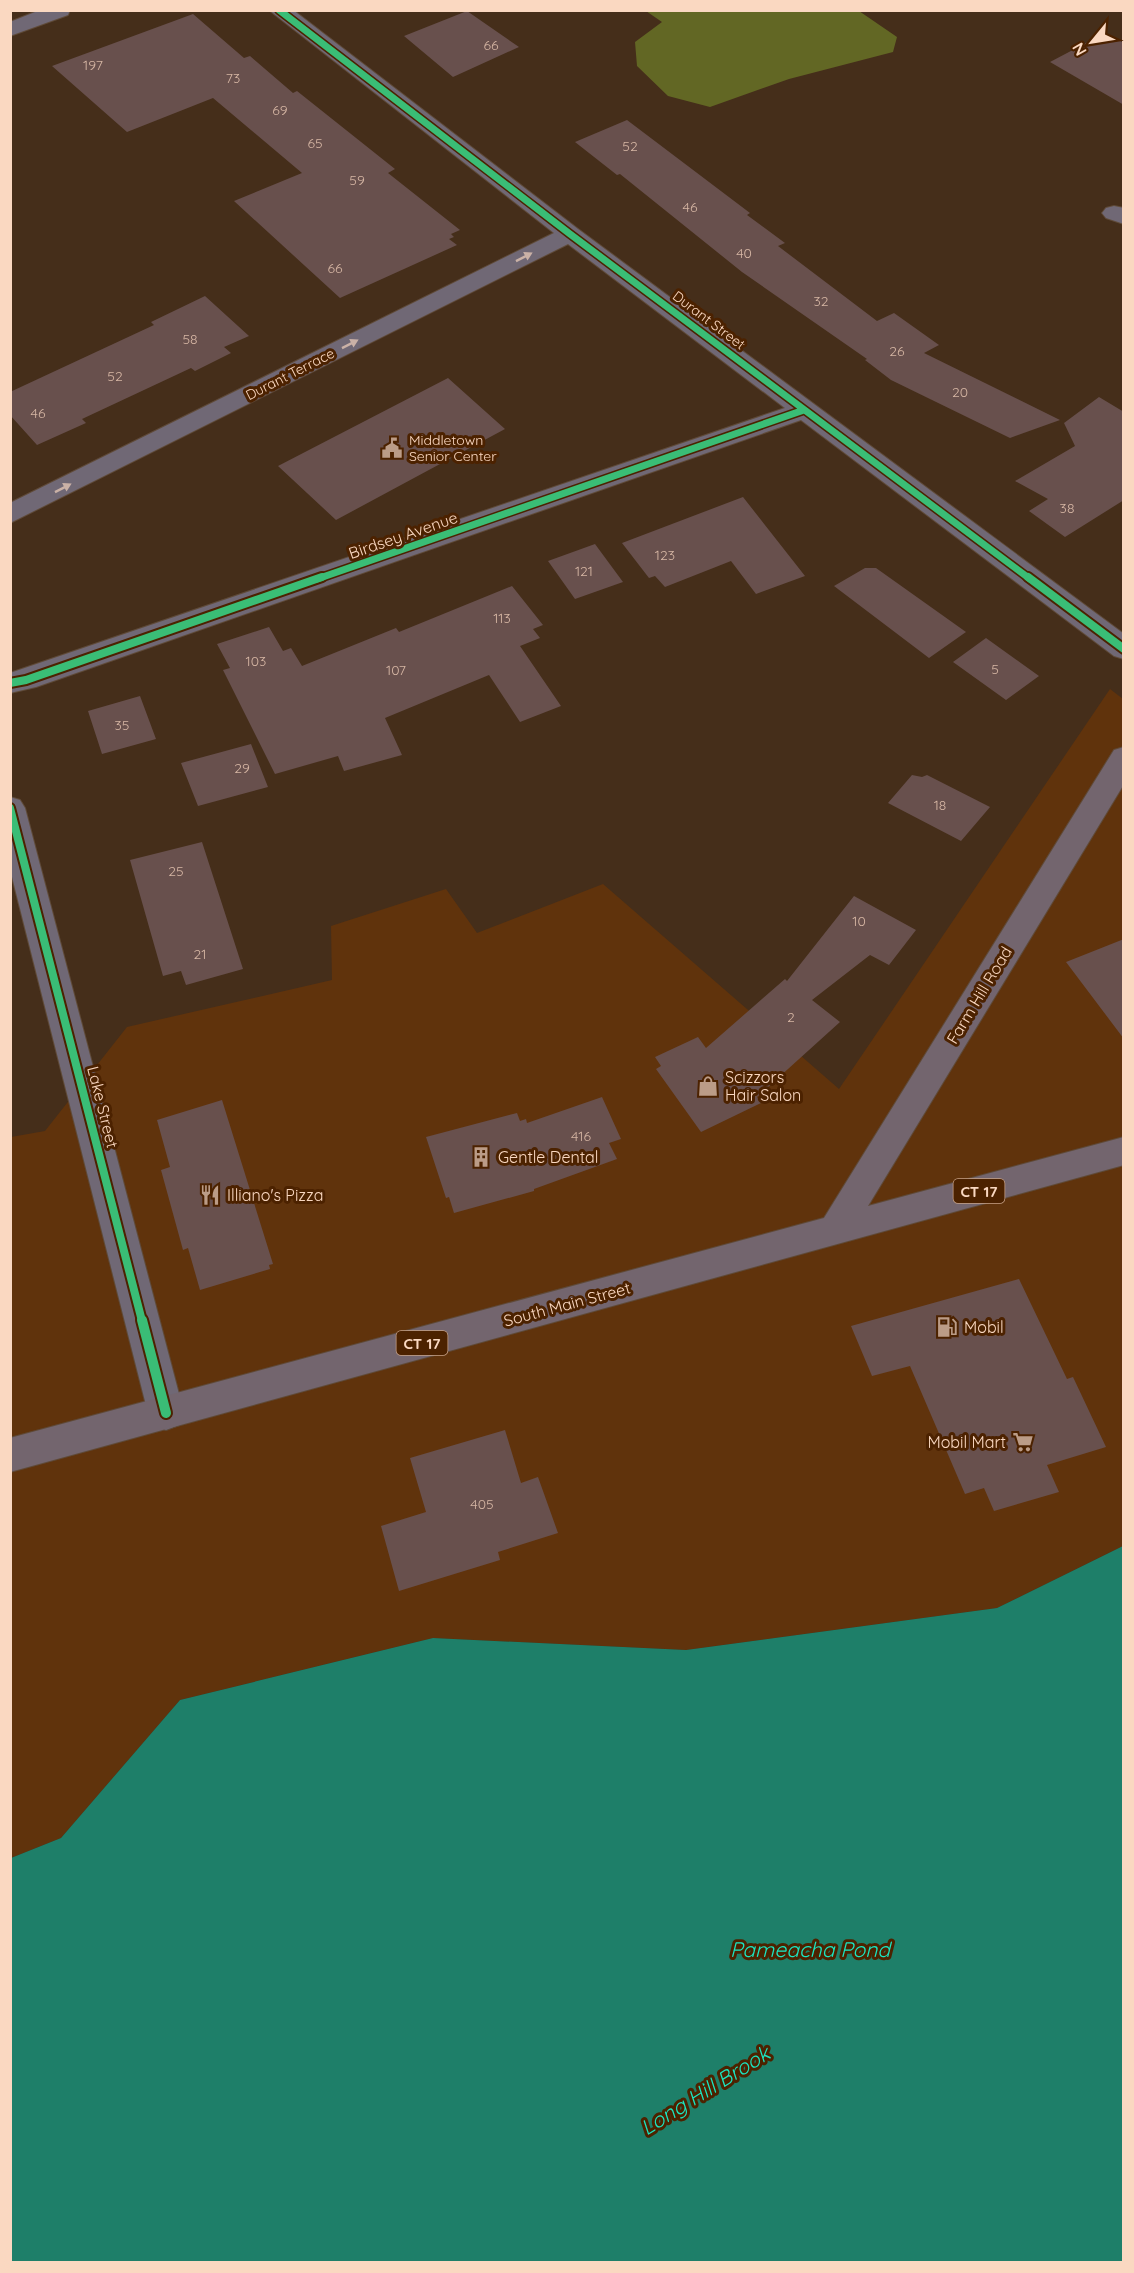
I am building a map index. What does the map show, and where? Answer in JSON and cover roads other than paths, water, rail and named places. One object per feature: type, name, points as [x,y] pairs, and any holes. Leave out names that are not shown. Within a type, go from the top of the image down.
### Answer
[{"type":"main road","name":"Farm Hill Road","points":[[834,1232],[1124,758]]},
{"type":"main road","name":"South Main Street","points":[[10,1455],[1124,1151]]},
{"type":"street","points":[[10,30],[60,10]]},
{"type":"street","name":"Durant Street","points":[[279,10],[570,234],[1124,649]]},
{"type":"street","name":"Durant Terrace","points":[[10,514],[570,234]]},
{"type":"street","name":"Birdsey Avenue","points":[[10,683],[26,681],[295,589],[804,410]]},
{"type":"street","name":"Lake Street","points":[[10,808],[166,1413]]},
{"type":"water","name":"Pameacha Pond","points":[[1123,1546],[1123,2262],[11,2262],[11,1858],[61,1838],[180,1700],[433,1638],[686,1650],[997,1608]]},
{"type":"place","name":"Middletown Senior Center","points":[[392,448]]},
{"type":"place","name":"Scizzors Hair Salon","points":[[708,1086]]},
{"type":"place","name":"Gentle Dental","points":[[481,1157]]},
{"type":"place","name":"Illiano's Pizza","points":[[210,1195]]},
{"type":"place","name":"Mobil","points":[[947,1327]]},
{"type":"place","name":"Mobil Mart","points":[[1023,1442]]},
{"type":"water label","name":"Long Hill Brook","points":[[705,2090]]}]
